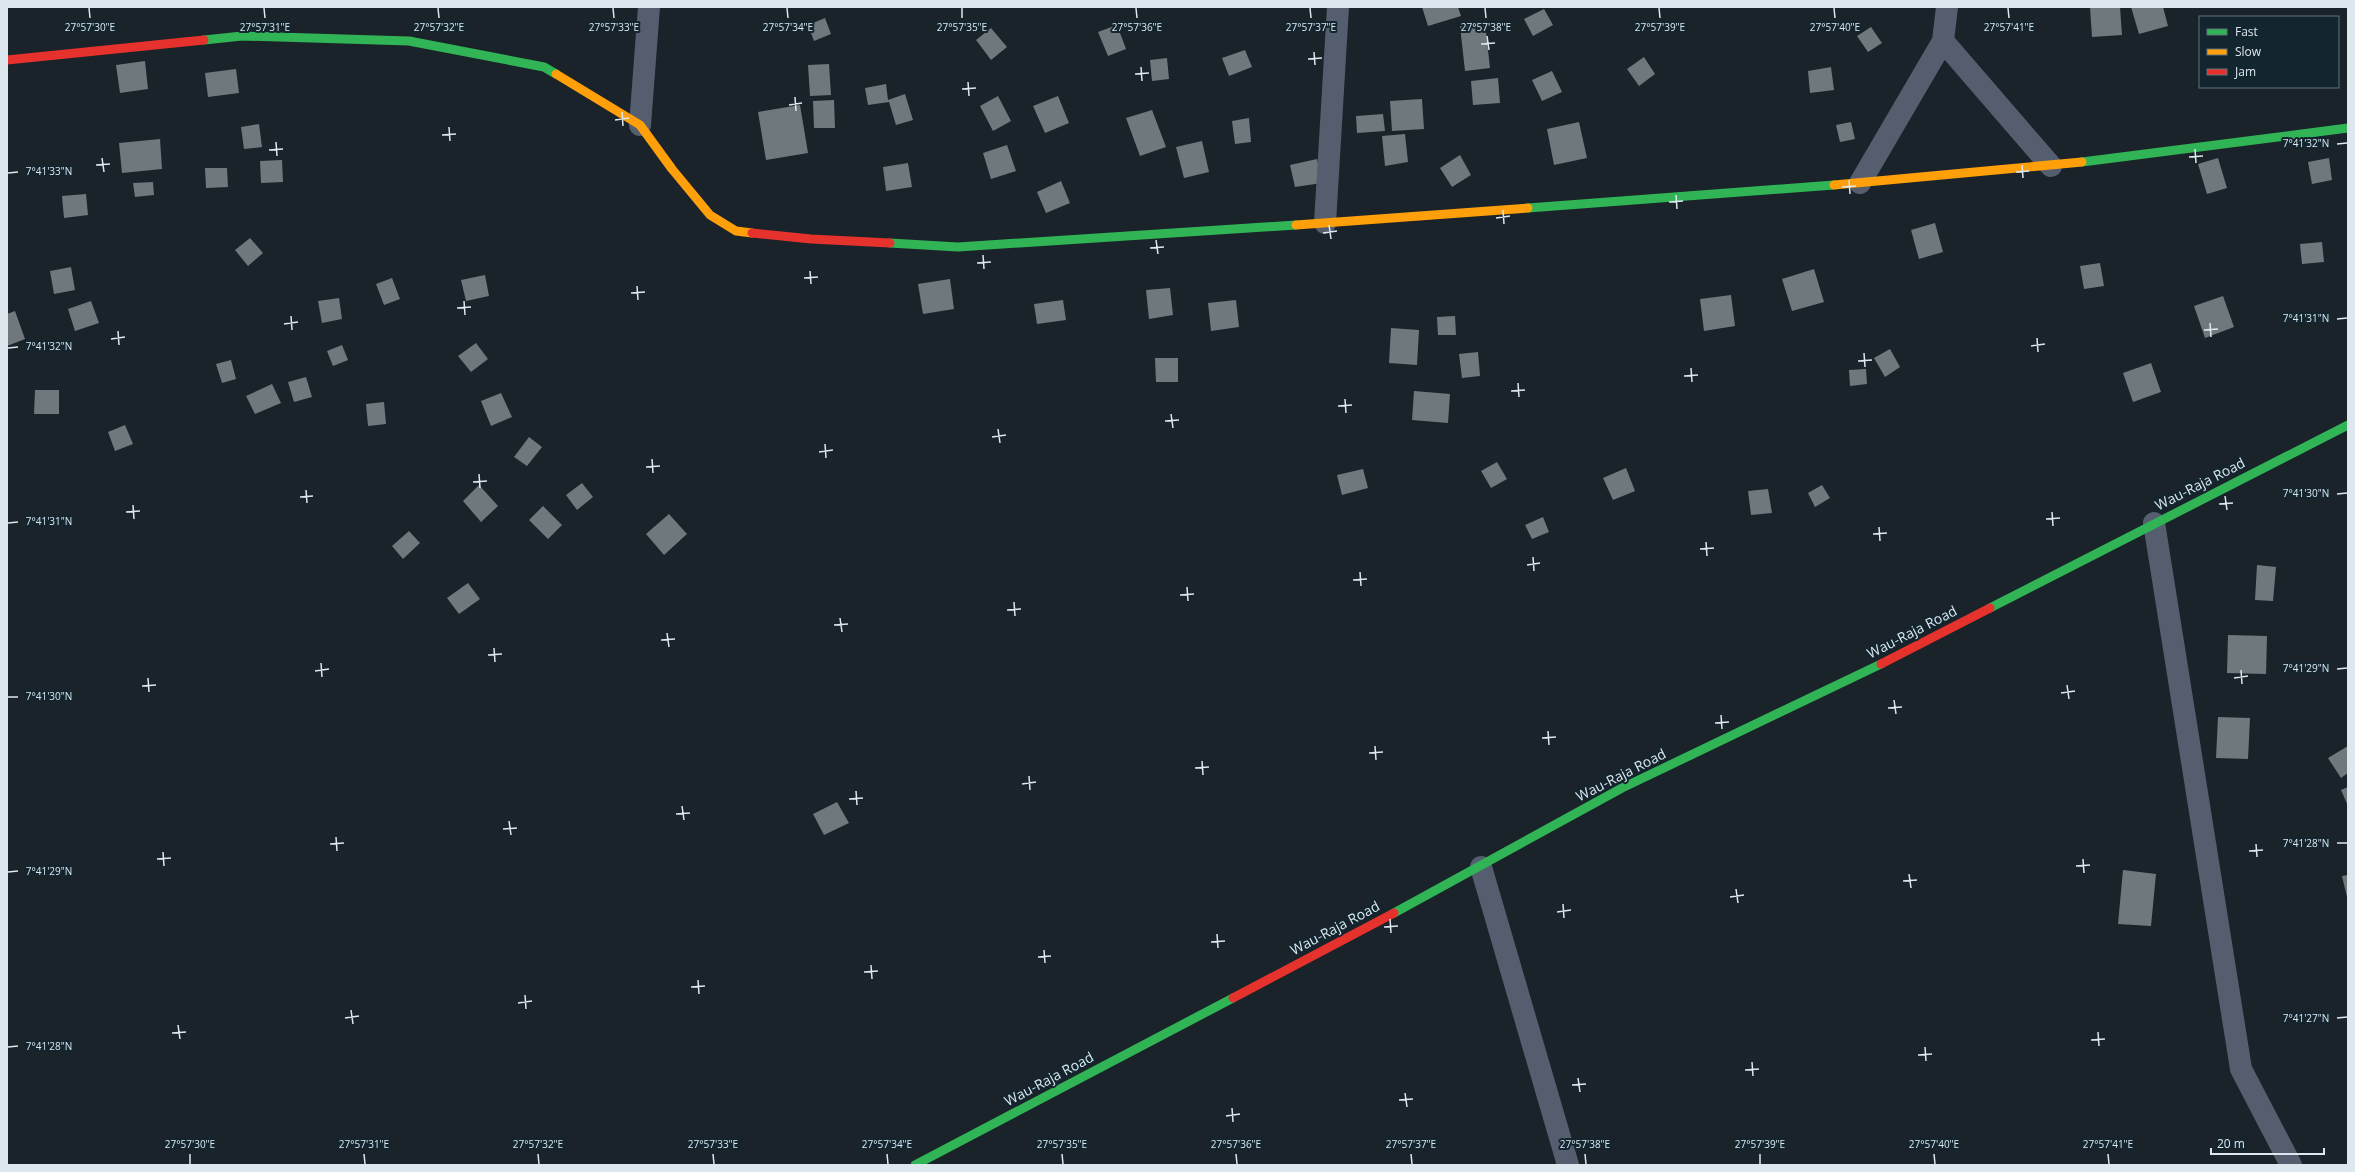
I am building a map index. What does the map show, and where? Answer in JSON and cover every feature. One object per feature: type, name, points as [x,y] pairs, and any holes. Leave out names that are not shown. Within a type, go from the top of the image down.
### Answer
[{"type":"street","points":[[640,125],[649,7]]},
{"type":"street","points":[[1325,223],[1338,7]]},
{"type":"street","points":[[1860,183],[1943,41],[1947,7]]},
{"type":"street","points":[[7,60],[242,36],[409,41],[544,67],[640,125],[672,169],[710,215],[736,231],[811,239],[958,246],[1325,223],[1860,183],[2051,166],[2348,128]]},
{"type":"street","points":[[1943,41],[2051,166]]},
{"type":"street","name":"Wau-Raja Road","points":[[915,1165],[1481,867],[1622,788],[1887,661],[2348,425]]},
{"type":"street","points":[[2154,523],[2240,1069],[2291,1165]]},
{"type":"street","points":[[1481,867],[1568,1165]]},
{"type":"building","points":[[1422,7],[1458,7],[1461,16],[1428,26]]},
{"type":"building","points":[[2090,7],[2120,7],[2122,35],[2092,37]]},
{"type":"building","points":[[2131,7],[2163,7],[2168,26],[2139,34]]},
{"type":"building","points":[[1544,9],[1553,25],[1533,36],[1524,19]]},
{"type":"building","points":[[825,18],[831,34],[814,41],[808,25]]},
{"type":"building","points":[[1485,23],[1490,68],[1465,71],[1460,26]]},
{"type":"building","points":[[1117,25],[1126,49],[1108,56],[1098,32]]},
{"type":"building","points":[[1871,27],[1882,43],[1868,52],[1857,36]]},
{"type":"building","points":[[991,28],[1007,47],[991,60],[976,40]]},
{"type":"building","points":[[1245,50],[1252,67],[1229,76],[1222,58]]},
{"type":"building","points":[[1644,57],[1655,74],[1639,86],[1627,69]]},
{"type":"building","points":[[1167,58],[1169,79],[1152,81],[1150,60]]},
{"type":"building","points":[[145,61],[148,89],[120,93],[116,65]]},
{"type":"building","points":[[829,64],[831,95],[810,96],[808,65]]},
{"type":"building","points":[[1831,67],[1834,90],[1810,93],[1808,71]]},
{"type":"building","points":[[236,69],[239,93],[208,97],[205,73]]},
{"type":"building","points":[[1552,71],[1562,92],[1542,101],[1532,80]]},
{"type":"building","points":[[1498,78],[1500,103],[1473,105],[1471,81]]},
{"type":"building","points":[[886,84],[888,100],[905,94],[913,120],[896,125],[889,102],[868,105],[865,88]]},
{"type":"building","points":[[998,96],[1011,121],[993,131],[980,106]]},
{"type":"building","points":[[1058,96],[1069,123],[1045,133],[1033,106]]},
{"type":"building","points":[[1422,99],[1424,129],[1392,131],[1390,101]]},
{"type":"building","points":[[834,100],[835,128],[814,128],[813,101]]},
{"type":"building","points":[[800,105],[808,153],[766,160],[758,112]]},
{"type":"building","points":[[1152,110],[1166,147],[1140,156],[1126,118]]},
{"type":"building","points":[[1383,114],[1385,131],[1357,133],[1356,116]]},
{"type":"building","points":[[1249,118],[1251,142],[1235,144],[1232,121]]},
{"type":"building","points":[[1579,122],[1587,158],[1554,165],[1547,129]]},
{"type":"building","points":[[1851,122],[1855,139],[1840,142],[1836,125]]},
{"type":"building","points":[[259,124],[262,147],[244,149],[241,127]]},
{"type":"building","points":[[1405,134],[1408,162],[1385,166],[1382,136]]},
{"type":"building","points":[[160,139],[162,169],[122,173],[119,143]]},
{"type":"building","points":[[1202,141],[1209,172],[1184,178],[1176,147]]},
{"type":"building","points":[[1007,145],[1016,171],[991,179],[983,153]]},
{"type":"building","points":[[1460,155],[1471,175],[1452,187],[1440,168]]},
{"type":"building","points":[[2218,158],[2227,188],[2207,194],[2198,164]]},
{"type":"building","points":[[2329,158],[2332,180],[2312,184],[2308,162]]},
{"type":"building","points":[[1317,159],[1322,183],[1295,187],[1290,165]]},
{"type":"building","points":[[282,160],[283,182],[261,183],[260,161]]},
{"type":"building","points":[[908,163],[912,187],[886,191],[883,167]]},
{"type":"building","points":[[205,168],[227,168],[228,187],[206,188]]},
{"type":"building","points":[[1061,181],[1070,203],[1046,213],[1037,192]]},
{"type":"building","points":[[153,182],[154,195],[135,197],[133,183]]},
{"type":"building","points":[[86,194],[88,215],[64,218],[62,196]]},
{"type":"building","points":[[1935,223],[1943,252],[1919,259],[1911,230]]},
{"type":"building","points":[[250,238],[263,253],[248,266],[235,250]]},
{"type":"building","points":[[2322,242],[2324,262],[2302,264],[2300,244]]},
{"type":"building","points":[[2100,263],[2104,286],[2084,289],[2080,266]]},
{"type":"building","points":[[71,267],[75,290],[54,294],[50,271]]},
{"type":"building","points":[[1814,269],[1824,302],[1792,311],[1782,279]]},
{"type":"building","points":[[485,275],[489,296],[466,301],[461,280]]},
{"type":"building","points":[[392,278],[400,299],[384,305],[376,284]]},
{"type":"building","points":[[950,279],[954,309],[923,314],[918,284]]},
{"type":"building","points":[[1170,288],[1173,315],[1149,319],[1146,290]]},
{"type":"building","points":[[1731,295],[1735,326],[1704,331],[1700,299]]},
{"type":"building","points":[[2223,296],[2234,327],[2205,338],[2194,306]]},
{"type":"building","points":[[339,298],[342,319],[322,323],[318,301]]},
{"type":"building","points":[[1063,300],[1066,320],[1037,324],[1034,304]]},
{"type":"building","points":[[1236,300],[1239,327],[1211,331],[1208,303]]},
{"type":"building","points":[[91,301],[99,323],[75,331],[68,309]]},
{"type":"building","points":[[15,311],[25,339],[7,346],[7,314]]},
{"type":"building","points":[[1455,316],[1456,335],[1438,335],[1437,317]]},
{"type":"building","points":[[1391,328],[1419,330],[1417,365],[1389,363]]},
{"type":"building","points":[[476,343],[488,359],[471,372],[458,356]]},
{"type":"building","points":[[342,345],[348,360],[333,366],[327,351]]},
{"type":"building","points":[[1890,349],[1900,367],[1885,377],[1874,358]]},
{"type":"building","points":[[1478,352],[1480,376],[1462,378],[1459,354]]},
{"type":"building","points":[[1155,358],[1178,358],[1178,382],[1156,382]]},
{"type":"building","points":[[231,360],[236,379],[222,383],[216,364]]},
{"type":"building","points":[[2151,363],[2161,392],[2133,402],[2123,373]]},
{"type":"building","points":[[1866,369],[1867,384],[1850,386],[1849,370]]},
{"type":"building","points":[[306,377],[312,397],[294,402],[288,382]]},
{"type":"building","points":[[272,384],[281,403],[255,414],[246,396]]},
{"type":"building","points":[[35,390],[59,390],[59,414],[34,414]]},
{"type":"building","points":[[1414,391],[1450,394],[1448,423],[1412,420]]},
{"type":"building","points":[[501,393],[512,417],[491,426],[481,401]]},
{"type":"building","points":[[384,402],[386,424],[368,426],[366,404]]},
{"type":"building","points":[[125,425],[133,444],[115,451],[108,432]]},
{"type":"building","points":[[529,437],[542,447],[527,466],[514,457]]},
{"type":"building","points":[[1497,462],[1507,479],[1491,488],[1481,471]]},
{"type":"building","points":[[1626,468],[1635,491],[1613,500],[1603,478]]},
{"type":"building","points":[[1363,469],[1368,488],[1342,495],[1337,475]]},
{"type":"building","points":[[582,483],[593,497],[577,510],[566,495]]},
{"type":"building","points":[[479,485],[498,506],[481,522],[463,501]]},
{"type":"building","points":[[1822,485],[1830,498],[1815,507],[1808,493]]},
{"type":"building","points":[[1768,489],[1772,513],[1751,515],[1748,491]]},
{"type":"building","points":[[543,506],[562,525],[548,539],[529,520]]},
{"type":"building","points":[[669,514],[687,534],[664,555],[646,534]]},
{"type":"building","points":[[1543,517],[1549,532],[1532,539],[1525,525]]},
{"type":"building","points":[[409,531],[420,543],[403,559],[392,546]]},
{"type":"building","points":[[2257,565],[2276,567],[2273,601],[2255,600]]},
{"type":"building","points":[[468,583],[480,599],[459,614],[447,598]]},
{"type":"building","points":[[2228,635],[2267,636],[2266,674],[2227,673]]},
{"type":"building","points":[[2218,717],[2250,718],[2248,759],[2216,758]]},
{"type":"building","points":[[2348,746],[2348,773],[2341,778],[2328,758]]},
{"type":"building","points":[[2348,787],[2348,806],[2341,790]]},
{"type":"building","points":[[837,802],[849,823],[824,835],[813,814]]},
{"type":"building","points":[[2123,870],[2156,874],[2151,926],[2118,924]]},
{"type":"building","points":[[2348,875],[2348,897],[2347,897],[2342,876]]},
{"type":"traffic: fast","points":[[204,40],[242,36],[409,41],[544,67],[556,74]]},
{"type":"traffic: fast","points":[[2082,162],[2348,128]]},
{"type":"traffic: fast","points":[[1528,208],[1834,185]]},
{"type":"traffic: fast","points":[[890,243],[958,247],[1296,225]]},
{"type":"traffic: fast","points":[[1990,608],[2348,425]]},
{"type":"traffic: fast","points":[[1394,913],[1622,788],[1881,664]]},
{"type":"traffic: fast","points":[[915,1165],[1233,998]]},
{"type":"traffic: slow","points":[[556,74],[640,125],[672,169],[710,215],[736,231],[752,233]]},
{"type":"traffic: slow","points":[[1834,185],[2082,162]]},
{"type":"traffic: slow","points":[[1296,225],[1528,208]]},
{"type":"traffic: jam","points":[[7,60],[204,40]]},
{"type":"traffic: jam","points":[[752,233],[811,239],[890,243]]},
{"type":"traffic: jam","points":[[1881,664],[1990,608]]},
{"type":"traffic: jam","points":[[1233,998],[1394,913]]}]
